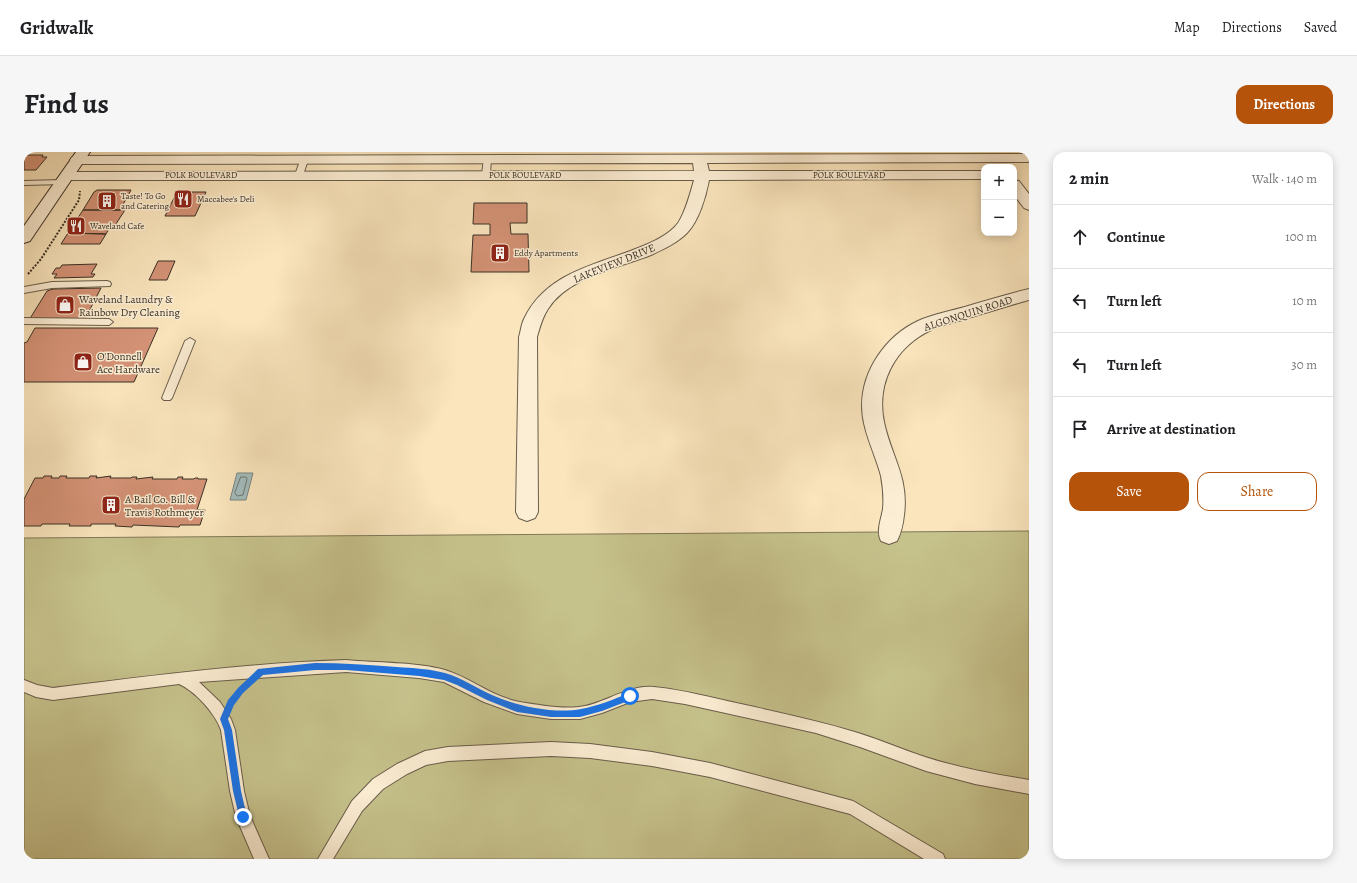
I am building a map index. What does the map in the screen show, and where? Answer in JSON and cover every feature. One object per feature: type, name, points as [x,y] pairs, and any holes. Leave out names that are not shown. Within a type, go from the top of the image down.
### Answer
[{"type":"street","name":"POLK BOULEVARD","points":[[80,156],[304,160],[487,159],[981,175]]},
{"type":"street","points":[[24,238],[80,156]]},
{"type":"street","name":"POLK BOULEVARD","points":[[64,179],[299,175],[486,175],[701,167],[996,159],[1021,167]]},
{"type":"street","name":"LAKEVIEW DRIVE","points":[[527,512],[528,337],[533,319],[543,302],[558,288],[582,275],[651,249],[668,240],[681,230],[690,218],[701,167]]},
{"type":"street","points":[[1021,167],[1029,205]]},
{"type":"street","name":"ALGONQUIN ROAD","points":[[889,535],[894,517],[893,484],[874,423],[872,408],[875,380],[879,368],[892,348],[912,332],[925,325],[1029,294]]},
{"type":"lane","points":[[486,175],[487,159]]},
{"type":"lane","points":[[299,175],[304,160]]},
{"type":"lane","points":[[24,183],[64,179]]},
{"type":"lane","points":[[24,290],[52,285],[107,284]]},
{"type":"lane","points":[[24,321],[109,322]]},
{"type":"lane","points":[[167,398],[190,341]]},
{"type":"lane","points":[[24,686],[36,691],[53,694],[179,678],[315,667],[346,666],[419,672],[444,676],[489,698],[517,708],[551,713],[580,713],[602,707],[630,696],[652,693],[685,698],[816,727],[860,740],[926,764],[975,777],[1029,787]]},
{"type":"lane","points":[[179,678],[191,683],[215,706],[224,719],[228,730],[237,791],[243,817],[262,859]]},
{"type":"lane","points":[[325,859],[357,806],[378,784],[402,769],[425,758],[448,754],[552,748],[652,759],[710,770],[853,808],[938,859]]},
{"type":"path","points":[[24,279],[42,259],[79,200],[80,190]]},
{"type":"path","points":[[224,719],[231,702],[240,690],[261,672]]},
{"type":"shaded area","points":[[1029,531],[1029,859],[24,859],[24,538]]},
{"type":"water","points":[[237,473],[253,473],[246,500],[230,500]]},
{"type":"building","points":[[24,155],[43,155],[42,157],[47,157],[36,170],[24,170]]},
{"type":"building","name":"Taste! To Go and Catering","points":[[97,190],[131,190],[120,210],[83,210],[94,192]]},
{"type":"building","points":[[177,192],[206,192],[195,216],[165,216]]},
{"type":"building","name":"Eddy Apartments","points":[[474,203],[527,203],[527,223],[510,223],[511,234],[528,234],[529,272],[471,272],[473,235],[490,235],[490,224],[473,224]]},
{"type":"building","points":[[83,210],[125,210],[114,227],[110,227],[106,234],[68,233]]},
{"type":"building","points":[[68,233],[106,234],[100,244],[61,244]]},
{"type":"building","points":[[158,261],[175,261],[167,280],[149,280]]},
{"type":"building","points":[[97,264],[91,274],[95,274],[93,277],[54,278],[57,274],[52,274],[56,268],[60,268],[62,265]]},
{"type":"building","name":"Waveland Laundry & Rainbow Dry Cleaning","points":[[101,288],[85,319],[29,320],[47,291],[53,289]]},
{"type":"building","name":"O'Donnell Ace Hardware","points":[[35,328],[158,328],[134,382],[24,382],[24,343],[27,342]]},
{"type":"building","name":"A Bail Co. Bill & Travis Rothmeyer","points":[[44,476],[52,476],[51,478],[59,478],[60,476],[67,476],[66,478],[89,478],[90,476],[97,476],[96,478],[111,476],[110,478],[137,477],[136,479],[153,477],[152,479],[177,479],[178,477],[183,477],[182,479],[207,479],[197,510],[205,510],[200,525],[180,525],[179,527],[133,525],[132,527],[115,526],[116,524],[69,526],[70,524],[42,524],[41,526],[24,526],[24,499],[35,478],[43,478]]},
{"type":"place","name":"Maccabee's Deli","points":[[183,199]]},
{"type":"place","name":"Taste! To Go and Catering","points":[[107,201]]},
{"type":"place","name":"Waveland Cafe","points":[[76,226]]},
{"type":"place","name":"Eddy Apartments","points":[[500,253]]},
{"type":"place","name":"Waveland Laundry & Rainbow Dry Cleaning","points":[[65,305]]},
{"type":"place","name":"O'Donnell Ace Hardware","points":[[83,362]]},
{"type":"place","name":"A Bail Co. Bill & Travis Rothmeyer","points":[[111,505]]},
{"type":"route","points":[[243,817],[237,791],[228,730],[224,719],[231,702],[240,690],[261,672],[346,666],[419,672],[444,676],[489,698],[517,708],[551,713],[580,713],[602,707],[630,696]]}]
